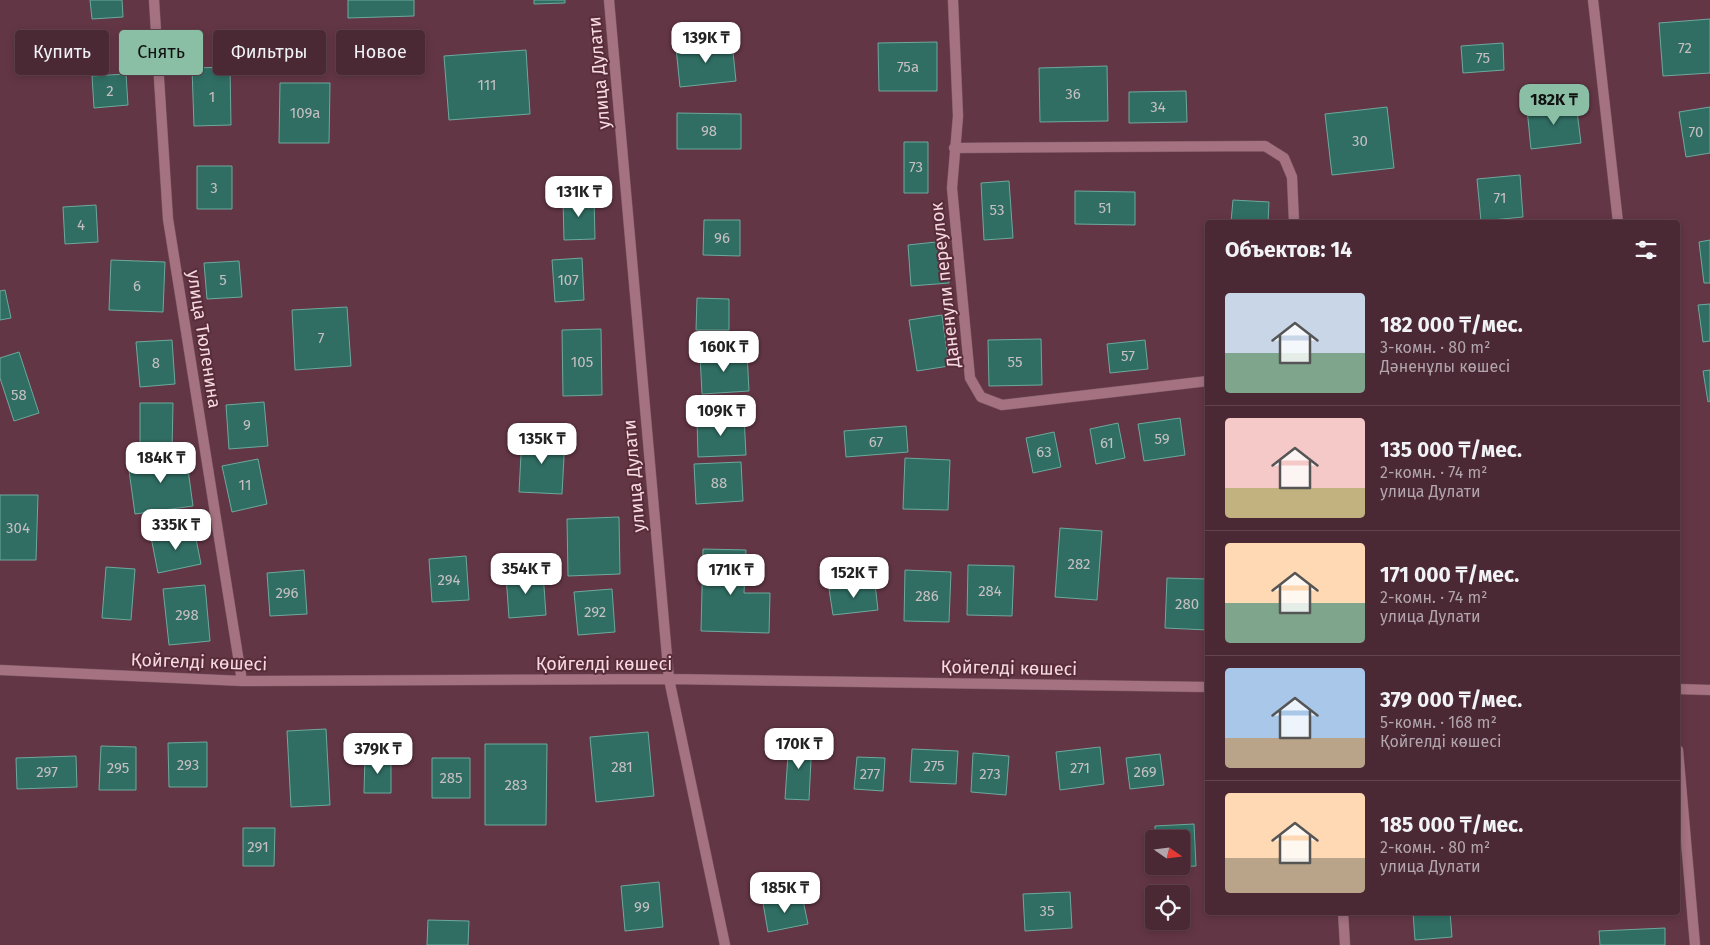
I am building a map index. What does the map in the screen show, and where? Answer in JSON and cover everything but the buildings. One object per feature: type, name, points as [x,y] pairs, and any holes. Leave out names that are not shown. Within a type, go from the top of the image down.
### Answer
[{"type":"street","name":"улица Тюленина","points":[[154,0],[168,219],[242,681]]},
{"type":"street","name":"улица Дулати","points":[[609,0],[669,680],[725,945]]},
{"type":"street","name":"Даненули переулок","points":[[953,0],[958,116],[952,188],[970,378],[981,397],[1002,405],[1205,381]]},
{"type":"street","points":[[1593,0],[1618,220]]},
{"type":"street","points":[[954,148],[1265,146],[1284,158],[1292,176],[1294,220]]},
{"type":"street","name":"Қойгелді көшесі","points":[[0,670],[242,681],[669,680],[1205,687]]},
{"type":"street","points":[[1680,688],[1710,690]]},
{"type":"street","points":[[1680,774],[1694,945]]},
{"type":"street","points":[[1343,915],[1345,945]]}]
